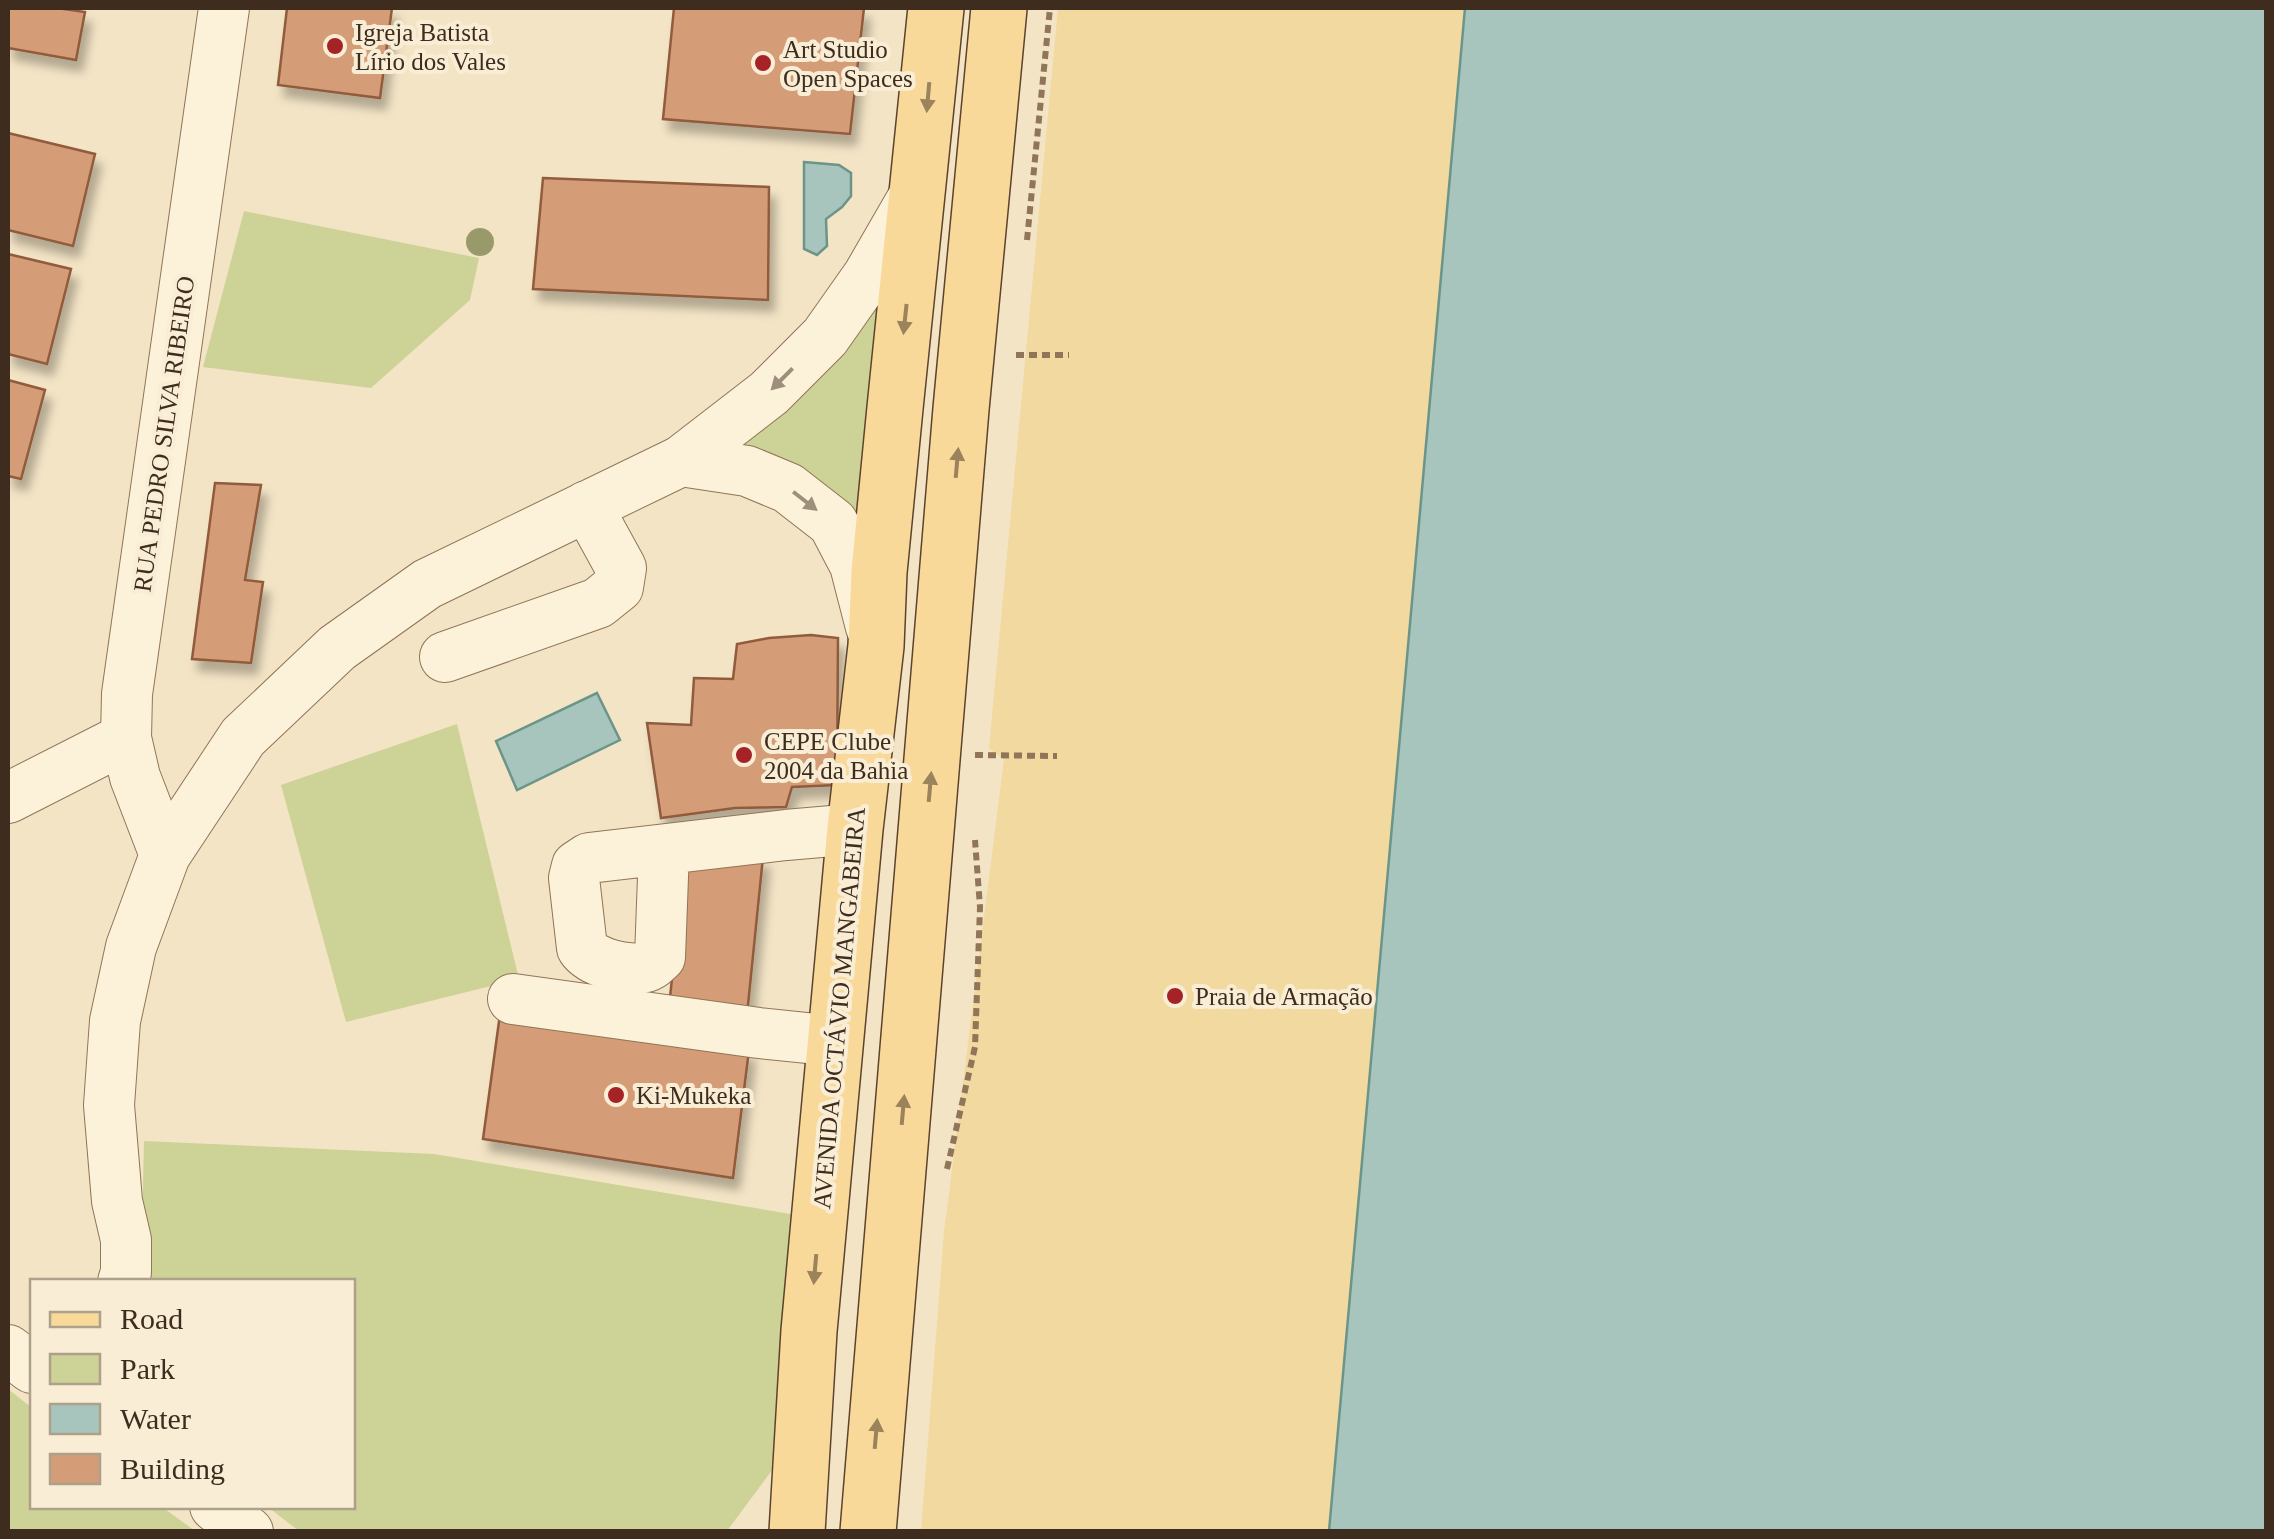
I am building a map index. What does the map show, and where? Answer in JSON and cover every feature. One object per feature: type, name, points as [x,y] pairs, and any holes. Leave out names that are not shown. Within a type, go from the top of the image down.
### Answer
[{"type":"main road","name":"AVENIDA OCTÁVIO MANGABEIRA","points":[[797,1532],[809,1331],[936,8]]},
{"type":"main road","points":[[868,1532],[999,8]]},
{"type":"street","name":"RUA PEDRO SILVA RIBEIRO","points":[[165,855],[134,777],[126,738],[127,694],[224,8]]},
{"type":"street","points":[[123,1279],[126,1240],[117,1201],[109,1105],[115,1021],[131,948],[165,855],[243,737],[337,648],[427,584],[681,461],[769,392],[825,337],[868,276],[919,187]]},
{"type":"street","points":[[681,461],[748,471],[788,488],[833,523],[855,566],[876,646]]},
{"type":"street","points":[[445,657],[598,604],[618,587],[621,568],[587,506]]},
{"type":"street","points":[[8,798],[126,738]]},
{"type":"street","points":[[664,850],[855,830]]},
{"type":"street","points":[[514,999],[836,1041]]},
{"type":"street","points":[[8,1350],[30,1366]]},
{"type":"street","points":[[219,1509],[248,1532]]},
{"type":"path","points":[[1016,355],[1069,355]]},
{"type":"path","points":[[974,755],[1057,756]]},
{"type":"green space","points":[[244,211],[479,258],[470,300],[371,388],[203,367]]},
{"type":"green space","points":[[888,290],[863,515],[774,459],[728,449],[774,419],[818,380]]},
{"type":"green space","points":[[457,724],[519,979],[346,1022],[281,785]]},
{"type":"green space","points":[[144,1141],[434,1154],[802,1216],[781,1458],[727,1531],[299,1531],[271,1509],[355,1509],[355,1279],[150,1279],[142,1234]]},
{"type":"green space","points":[[8,1389],[30,1406],[30,1509],[165,1509],[195,1531],[8,1531]]},
{"type":"sand","name":"Praia de Armação","points":[[1058,8],[1465,8],[1329,1531],[921,1532],[944,1232],[1004,760],[989,748]]},
{"type":"water","points":[[1465,8],[2266,8],[2266,1531],[1329,1531]]},
{"type":"water","points":[[804,162],[839,165],[851,173],[851,196],[826,219],[827,246],[817,255],[804,249]]},
{"type":"water","points":[[597,693],[620,740],[517,790],[496,741]]},
{"type":"building","points":[[8,8],[85,12],[76,60],[8,48]]},
{"type":"building","name":"Igreja Batista Lírio dos Vales","points":[[287,8],[392,8],[380,98],[278,85]]},
{"type":"building","name":"Art Studio Open Spaces","points":[[674,8],[864,8],[850,134],[663,119]]},
{"type":"building","points":[[8,133],[95,154],[73,246],[8,230]]},
{"type":"building","points":[[543,178],[769,187],[768,300],[533,289]]},
{"type":"building","points":[[8,254],[71,269],[47,364],[8,354]]},
{"type":"building","points":[[8,380],[45,390],[21,479],[8,476]]},
{"type":"building","points":[[215,483],[261,485],[245,580],[263,582],[251,663],[192,659]]},
{"type":"building","name":"CEPE Clube 2004 da Bahia","points":[[811,635],[838,638],[837,785],[792,787],[786,807],[735,808],[661,818],[647,723],[691,725],[694,678],[733,679],[737,644]]},
{"type":"building","points":[[685,854],[763,857],[747,1015],[669,1007]]},
{"type":"building","name":"Ki-Mukeka","points":[[500,1014],[749,1050],[733,1178],[483,1139]]},
{"type":"place","name":"Igreja Batista Lírio dos Vales","points":[[335,46]]},
{"type":"place","name":"Art Studio Open Spaces","points":[[763,63]]},
{"type":"place","name":"CEPE Clube 2004 da Bahia","points":[[744,755]]},
{"type":"place","name":"Praia de Armação","points":[[1175,996]]},
{"type":"place","name":"Ki-Mukeka","points":[[616,1095]]}]
